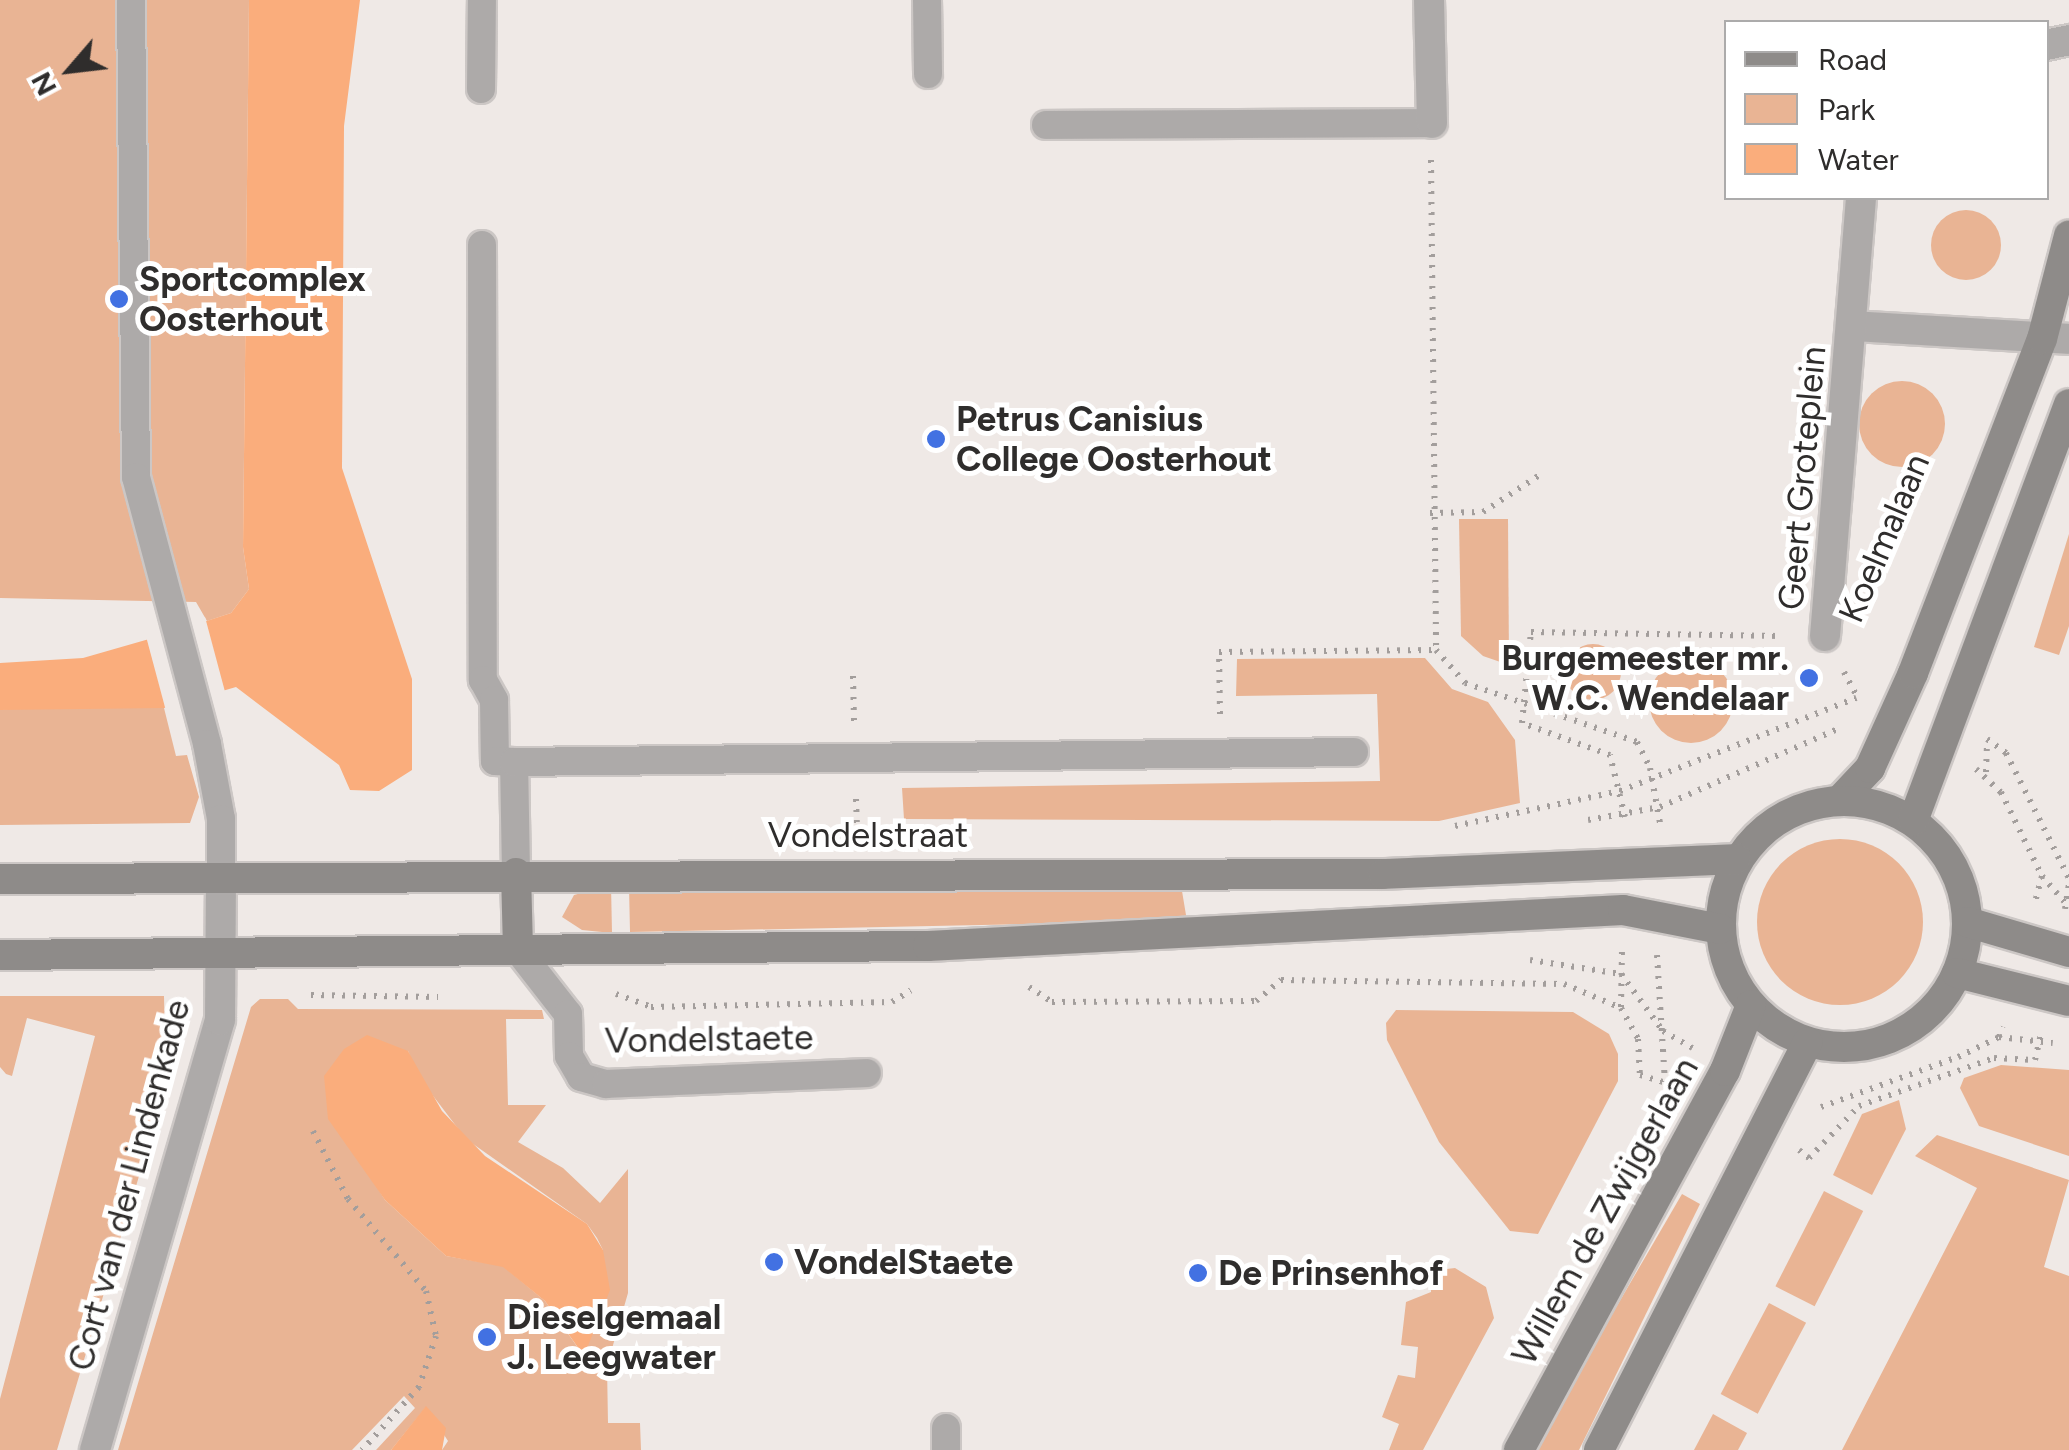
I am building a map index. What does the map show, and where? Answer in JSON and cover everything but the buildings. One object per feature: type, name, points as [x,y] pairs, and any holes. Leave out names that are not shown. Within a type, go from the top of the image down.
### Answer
[{"type":"street","points":[[1429,0],[1432,124]]},
{"type":"street","name":"Geert Groteplein","points":[[1825,636],[1861,200]]},
{"type":"street","name":"Koelmalaan","points":[[1840,800],[1870,768],[1890,726],[2055,339],[2069,236]]},
{"type":"street","name":"Geert Groteplein","points":[[1853,326],[2055,339]]},
{"type":"street","points":[[1912,821],[2069,404]]},
{"type":"street","points":[[1840,800],[1881,806],[1912,821],[1953,866],[1968,922],[1957,973],[1911,1028],[1878,1043],[1808,1042],[1751,1005],[1725,958],[1720,929],[1736,860],[1784,815],[1840,800]]},
{"type":"street","name":"Vondelstraat","points":[[0,879],[516,873],[1309,875],[1736,860]]},
{"type":"street","points":[[516,873],[518,950]]},
{"type":"street","name":"Cort van der Lindenkade","points":[[95,1450],[220,1020],[221,878]]},
{"type":"street","points":[[0,954],[928,946],[1623,910],[1720,929]]},
{"type":"street","points":[[1968,922],[2064,951]]},
{"type":"street","points":[[1957,973],[2059,998]]},
{"type":"street","name":"Willem de Zwijgerlaan","points":[[1519,1450],[1709,1100],[1751,1005]]},
{"type":"street","points":[[1599,1450],[1808,1042]]},
{"type":"lane","points":[[131,0],[136,477],[207,744],[221,820],[221,878]]},
{"type":"lane","points":[[481,89],[482,0]]},
{"type":"lane","points":[[927,0],[928,74]]},
{"type":"lane","points":[[1046,125],[1432,124]]},
{"type":"lane","points":[[482,244],[482,680],[494,700],[496,761],[1354,752]]},
{"type":"lane","points":[[514,762],[516,873]]},
{"type":"lane","name":"Vondelstaete","points":[[518,950],[568,1014],[569,1056],[582,1077],[594,1080],[867,1073]]},
{"type":"path","points":[[1432,124],[1430,513],[1436,650],[1465,684],[1526,700],[1637,742],[1660,806]]},
{"type":"path","points":[[1430,513],[1483,512],[1541,474]]},
{"type":"path","points":[[1526,700],[1531,632],[1825,636]]},
{"type":"path","points":[[1221,753],[1219,652],[1436,650]]},
{"type":"path","name":"Koelmalaan","points":[[1854,711],[1864,677]]},
{"type":"path","points":[[1692,794],[1850,724]]},
{"type":"path","points":[[1970,768],[1986,772],[2042,876],[2067,905]]},
{"type":"path","points":[[2041,824],[2069,882],[2064,951]]},
{"type":"path","points":[[2032,914],[2042,876]]},
{"type":"path","name":"Willem de Zwijgerlaan","points":[[1657,938],[1662,1032],[1704,1057]]},
{"type":"path","points":[[1016,987],[1034,986],[1052,1002],[1256,1001],[1281,980],[1564,984],[1621,1008],[1638,1038],[1640,1074],[1709,1100]]},
{"type":"path","points":[[553,994],[621,994],[651,1007],[892,1002],[910,990],[928,990]]},
{"type":"path","points":[[307,994],[324,1000],[457,996]]},
{"type":"path","points":[[1797,1135],[1792,1144],[1809,1158],[1860,1106],[1994,1058],[2035,1060],[2059,998]]},
{"type":"path","points":[[1999,1037],[2007,1017]]},
{"type":"path","points":[[1810,1111],[1999,1037],[2069,1045]]},
{"type":"path","points":[[313,1131],[348,1199],[426,1291],[436,1336],[419,1387],[362,1450]]},
{"type":"green space","name":"Sportcomplex Oosterhout","points":[[0,0],[249,0],[243,547],[249,589],[231,613],[207,621],[196,602],[0,598]]},
{"type":"green space","points":[[1966,210],[1991,220],[2001,245],[1991,270],[1966,280],[1941,270],[1931,245],[1941,220]]},
{"type":"green space","points":[[1902,381],[1932,394],[1945,424],[1932,454],[1902,467],[1872,454],[1859,424],[1872,394]]},
{"type":"green space","points":[[1459,519],[1508,519],[1509,665],[1483,656],[1461,636]]},
{"type":"green space","points":[[2069,534],[2069,626],[2059,655],[2034,647]]},
{"type":"green space","points":[[1593,644],[1613,652],[1621,672],[1613,692],[1593,700],[1573,692],[1565,672],[1573,652]]},
{"type":"green space","points":[[1425,658],[1452,689],[1488,702],[1515,740],[1520,803],[1439,821],[904,819],[902,788],[1380,781],[1377,694],[1236,696],[1237,659]]},
{"type":"green space","points":[[1683,659],[1699,659],[1715,666],[1726,677],[1733,701],[1730,717],[1721,731],[1699,743],[1683,743],[1667,736],[1656,725],[1649,709],[1649,693],[1656,677],[1667,666]]},
{"type":"green space","points":[[31,706],[164,708],[176,756],[187,755],[199,797],[190,823],[0,825],[0,710]]},
{"type":"green space","points":[[1840,839],[1872,845],[1899,863],[1917,890],[1923,922],[1917,954],[1899,981],[1872,999],[1840,1005],[1808,999],[1781,981],[1763,954],[1757,922],[1763,890],[1781,863],[1808,845]]},
{"type":"green space","points":[[902,884],[913,892],[1182,891],[1187,921],[630,932],[629,887]]},
{"type":"green space","points":[[611,885],[612,933],[582,930],[562,917],[574,895]]},
{"type":"green space","points":[[0,996],[164,996],[166,1086],[57,1450],[0,1450],[0,1399],[95,1036],[27,1018],[12,1076],[6,1074],[0,1067]]},
{"type":"green space","points":[[260,999],[288,999],[298,1009],[542,1010],[544,1019],[506,1019],[508,1105],[546,1105],[518,1142],[563,1168],[600,1203],[628,1169],[628,1293],[607,1366],[608,1423],[640,1423],[641,1450],[442,1450],[448,1441],[426,1407],[391,1450],[376,1450],[415,1408],[404,1396],[352,1450],[118,1450],[251,1007]],"holes":[[[408,1051],[421,1080],[466,1139],[587,1224],[597,1238],[603,1250],[583,1355],[545,1301],[503,1266],[446,1256],[385,1200],[361,1162]]]},
{"type":"green space","points":[[1396,1010],[1573,1012],[1609,1034],[1618,1054],[1618,1081],[1538,1234],[1510,1231],[1439,1142],[1387,1040],[1386,1023]]},
{"type":"green space","points":[[2001,1065],[2069,1070],[2069,1156],[1979,1126],[1960,1088],[1964,1078]]},
{"type":"green space","points":[[1899,1100],[1906,1129],[1872,1195],[1833,1175],[1862,1114]]},
{"type":"green space","points":[[1937,1135],[2069,1180],[2044,1267],[2069,1276],[2069,1450],[1842,1450],[1977,1188],[1915,1156]]},
{"type":"green space","points":[[1824,1191],[1863,1211],[1815,1306],[1775,1286]]},
{"type":"green space","points":[[1682,1194],[1700,1204],[1579,1450],[1533,1450]]},
{"type":"green space","points":[[1455,1268],[1486,1287],[1494,1318],[1423,1450],[1389,1450],[1399,1424],[1382,1417],[1398,1375],[1415,1378],[1418,1347],[1401,1345],[1406,1302],[1431,1292],[1430,1271]]},
{"type":"green space","points":[[1769,1303],[1806,1323],[1758,1414],[1721,1394]]},
{"type":"green space","points":[[1713,1414],[1747,1433],[1738,1450],[1694,1450]]},
{"type":"water","points":[[249,0],[360,0],[344,126],[342,468],[412,679],[412,770],[379,791],[350,790],[339,765],[236,687],[164,708],[0,710],[0,663],[83,658],[170,633],[231,613],[249,589],[243,547]]},
{"type":"water","points":[[367,1035],[408,1051],[442,1111],[485,1156],[587,1224],[603,1250],[610,1290],[584,1356],[545,1301],[503,1267],[446,1256],[385,1200],[328,1119],[324,1076],[344,1049]]},
{"type":"water","points":[[426,1406],[446,1428],[442,1450],[391,1450]]},
{"type":"pier","points":[[205,617],[226,695],[166,711],[145,633]]},
{"type":"place","name":"Sportcomplex Oosterhout","points":[[119,299]]},
{"type":"place","name":"Petrus Canisius College Oosterhout","points":[[936,439]]},
{"type":"place","name":"Burgemeester mr. W.C. Wendelaar","points":[[1809,678]]},
{"type":"place","name":"VondelStaete","points":[[774,1262]]},
{"type":"place","name":"De Prinsenhof","points":[[1198,1273]]},
{"type":"place","name":"Dieselgemaal J. Leegwater","points":[[487,1337]]}]
